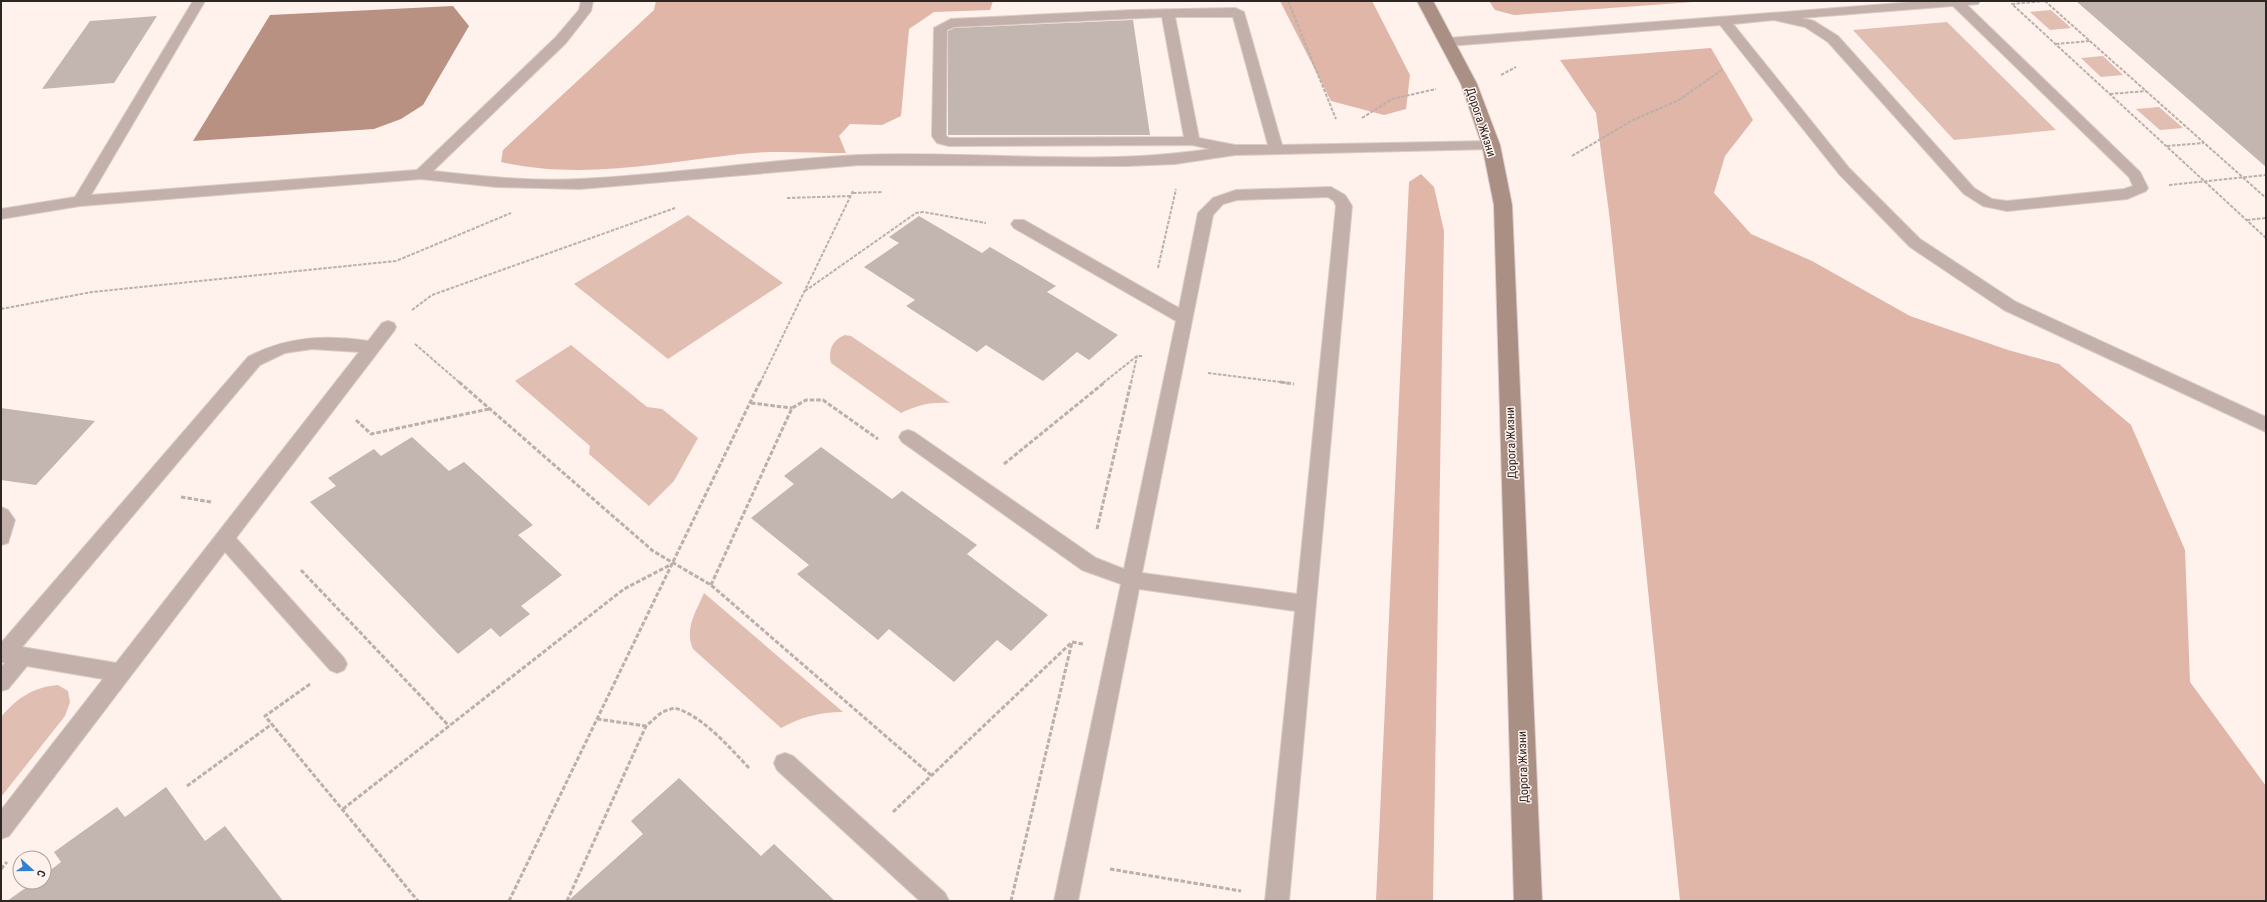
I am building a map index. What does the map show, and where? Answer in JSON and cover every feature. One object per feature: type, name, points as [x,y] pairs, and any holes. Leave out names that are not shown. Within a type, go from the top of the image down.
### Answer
[{"type":"main road","name":"Дорога Жизни","points":[[1425,1],[1469,84],[1491,145],[1503,205],[1528,901]]},
{"type":"lane","points":[[80,201],[199,1]]},
{"type":"lane","points":[[421,174],[561,40],[585,11],[587,1]]},
{"type":"lane","points":[[1448,42],[1776,17],[1854,6],[1957,3],[1974,1]]},
{"type":"lane","points":[[1776,17],[1809,24],[1833,39],[1968,192],[1988,203],[2008,206],[2127,194],[2141,188],[2135,175],[1957,3]]},
{"type":"lane","points":[[1235,150],[1192,141],[949,142],[942,140],[939,136],[941,28],[944,25],[951,23],[1227,10],[1235,12],[1238,15],[1276,149]]},
{"type":"lane","points":[[1168,13],[1192,141]]},
{"type":"lane","points":[[1724,21],[1844,171],[1915,244],[2010,306],[2266,425]]},
{"type":"lane","points":[[1,214],[80,201],[421,174],[496,182],[580,184],[859,160],[1126,161],[1175,159],[1235,150],[1491,145]]},
{"type":"lane","points":[[1066,901],[1206,213],[1218,201],[1236,195],[1331,192],[1340,198],[1344,206],[1343,220],[1277,901]]},
{"type":"lane","points":[[1019,224],[1185,319]]},
{"type":"lane","points":[[1,828],[388,327]]},
{"type":"lane","points":[[1,682],[10,654],[254,360],[282,346],[331,342],[373,348]]},
{"type":"lane","points":[[908,437],[1089,564],[1132,580],[1306,604]]},
{"type":"lane","points":[[1,515],[6,520],[1,537]]},
{"type":"lane","points":[[225,538],[337,664]]},
{"type":"lane","points":[[10,654],[121,673]]},
{"type":"lane","points":[[785,763],[937,901]]},
{"type":"path","points":[[1288,1],[1343,136]]},
{"type":"path","points":[[2266,198],[2045,1],[2012,4],[2266,238]]},
{"type":"path","points":[[2055,44],[2090,41]]},
{"type":"path","points":[[1572,156],[1633,120],[1679,100],[1747,51]]},
{"type":"path","points":[[1500,76],[1519,65]]},
{"type":"path","points":[[1330,148],[1362,118],[1392,99],[1437,88]]},
{"type":"path","points":[[2110,94],[2146,91]]},
{"type":"path","points":[[2167,146],[2204,143]]},
{"type":"path","points":[[2172,184],[2266,174]]},
{"type":"path","points":[[1151,299],[1177,183]]},
{"type":"path","points":[[509,901],[854,188]]},
{"type":"path","points":[[782,198],[851,196]]},
{"type":"path","points":[[679,207],[432,295],[388,327],[409,339],[653,551],[672,564],[711,585],[932,776]]},
{"type":"path","points":[[1,309],[92,292],[396,261],[514,212]]},
{"type":"path","points":[[805,291],[916,213],[923,212],[989,224]]},
{"type":"path","points":[[2246,220],[2266,218]]},
{"type":"path","points":[[1089,564],[1137,356]]},
{"type":"path","points":[[977,486],[1137,356],[1176,360]]},
{"type":"path","points":[[1240,377],[1273,382]]},
{"type":"path","points":[[711,585],[792,408],[800,401],[812,398],[823,400],[880,440]]},
{"type":"path","points":[[333,399],[371,434],[489,409]]},
{"type":"path","points":[[750,403],[792,408]]},
{"type":"path","points":[[343,809],[624,589],[672,564]]},
{"type":"path","points":[[298,567],[449,726]]},
{"type":"path","points":[[1072,642],[1118,649]]},
{"type":"path","points":[[866,837],[1072,642]]},
{"type":"path","points":[[1011,901],[1072,642]]},
{"type":"path","points":[[566,901],[646,726],[658,713],[675,708],[690,713],[753,772]]},
{"type":"path","points":[[273,709],[265,716],[418,901]]},
{"type":"path","points":[[597,719],[646,726]]},
{"type":"path","points":[[187,786],[272,724]]},
{"type":"path","points":[[1074,863],[1206,885]]},
{"type":"shaded area","points":[[656,1],[993,1],[990,10],[934,12],[909,29],[901,116],[882,125],[850,124],[839,136],[846,153],[753,153],[650,165],[590,170],[561,170],[501,162],[503,150],[654,10]]},
{"type":"shaded area","points":[[1280,1],[1372,1],[1410,75],[1406,109],[1384,115],[1331,101]]},
{"type":"shaded area","points":[[1489,1],[1707,1],[1514,15],[1495,10]]},
{"type":"shaded area","points":[[453,6],[469,26],[423,105],[401,119],[374,129],[193,141],[270,15]]},
{"type":"shaded area","points":[[2051,10],[2071,28],[2050,30],[2030,12]]},
{"type":"shaded area","points":[[1947,22],[2056,130],[1954,140],[1853,30]]},
{"type":"shaded area","points":[[1711,48],[1753,120],[1725,156],[1714,193],[1751,234],[1812,261],[1910,316],[2008,350],[2059,364],[2131,425],[2185,550],[2190,682],[2266,786],[2266,901],[1680,901],[1610,221],[1596,113],[1560,60]]},
{"type":"shaded area","points":[[2103,56],[2123,75],[2101,77],[2081,58]]},
{"type":"shaded area","points":[[2159,107],[2183,128],[2160,130],[2136,109]]},
{"type":"shaded area","points":[[1421,174],[1434,187],[1444,231],[1433,901],[1376,901],[1409,182]]},
{"type":"shaded area","points":[[688,215],[783,283],[668,359],[574,284]]},
{"type":"shaded area","points":[[845,335],[851,336],[950,403],[924,405],[901,413],[831,363],[830,354],[832,346],[837,340]]},
{"type":"shaded area","points":[[571,345],[647,407],[662,409],[698,438],[674,481],[649,506],[589,454],[590,446],[515,381]]},
{"type":"shaded area","points":[[704,593],[843,712],[811,716],[781,728],[693,649],[690,628]]},
{"type":"shaded area","points":[[58,685],[68,691],[70,702],[65,716],[1,797],[1,717],[19,699],[33,691]]},
{"type":"building","points":[[2076,1],[2266,1],[2266,167]]},
{"type":"building","points":[[157,16],[114,83],[42,89],[90,21]]},
{"type":"building","points":[[1133,20],[1150,135],[948,135],[948,31],[954,28]]},
{"type":"building","points":[[919,216],[982,253],[990,247],[1056,286],[1047,292],[1118,335],[1089,360],[1077,352],[1043,381],[986,345],[977,352],[906,306],[915,300],[864,267],[899,243],[889,237]]},
{"type":"building","points":[[1,408],[95,421],[36,485],[1,480]]},
{"type":"building","points":[[412,437],[449,471],[464,462],[533,525],[518,535],[562,575],[521,606],[530,614],[500,637],[491,628],[458,654],[310,502],[336,486],[328,478],[374,449],[381,456]]},
{"type":"building","points":[[821,447],[892,499],[902,491],[977,545],[967,554],[1048,615],[1011,651],[997,640],[954,682],[889,629],[878,640],[797,574],[809,565],[751,518],[794,484],[784,476]]},
{"type":"building","points":[[679,778],[761,856],[774,844],[835,901],[568,901],[643,834],[631,821]]},
{"type":"building","points":[[166,787],[205,841],[225,826],[283,901],[7,901],[23,890],[52,890],[52,869],[61,862],[54,852],[117,807],[125,817]]}]
